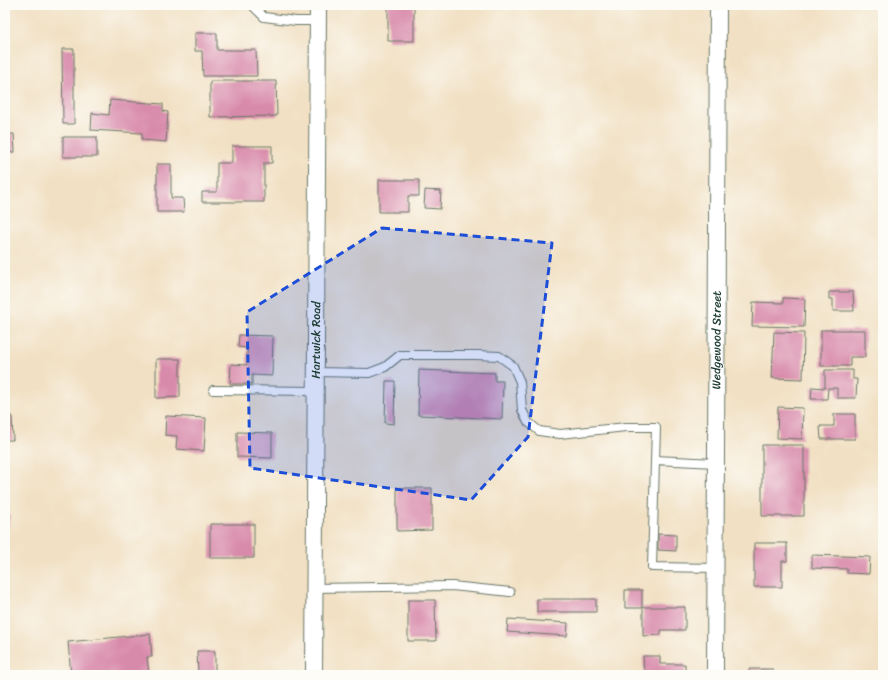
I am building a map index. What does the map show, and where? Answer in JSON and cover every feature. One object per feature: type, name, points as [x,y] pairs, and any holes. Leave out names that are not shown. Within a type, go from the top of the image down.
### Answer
[{"type":"street","name":"Wedgewood Street","points":[[715,675],[718,5]]},
{"type":"street","name":"Hartwick Road","points":[[314,675],[314,391],[318,13]]},
{"type":"lane","points":[[252,5],[264,17],[296,21],[318,13]]},
{"type":"lane","points":[[315,372],[369,373],[385,367],[400,355],[499,356],[513,366],[520,382],[522,410],[528,422],[539,431],[560,434],[626,427],[656,427],[652,568],[716,568]]},
{"type":"lane","points":[[213,390],[314,391]]},
{"type":"lane","points":[[655,460],[716,463]]},
{"type":"lane","points":[[314,588],[452,586],[510,592]]},
{"type":"highlighted area","points":[[382,228],[552,243],[528,437],[471,500],[250,468],[247,312]]},
{"type":"building","points":[[388,5],[414,5],[414,41],[388,41]]},
{"type":"building","points":[[195,33],[217,33],[217,50],[256,50],[257,76],[203,76],[202,51],[195,51]]},
{"type":"building","points":[[62,49],[74,49],[74,124],[63,124]]},
{"type":"building","points":[[210,81],[276,81],[277,116],[210,117]]},
{"type":"building","points":[[110,100],[163,104],[163,111],[168,112],[166,142],[142,140],[142,133],[91,130],[92,113],[109,115]]},
{"type":"building","points":[[5,134],[14,134],[15,152],[5,153]]},
{"type":"building","points":[[63,137],[97,137],[97,157],[63,157]]},
{"type":"building","points":[[232,146],[272,146],[272,163],[264,163],[264,202],[202,202],[202,192],[217,192],[217,163],[232,163]]},
{"type":"building","points":[[157,164],[171,164],[171,198],[183,198],[184,212],[157,212]]},
{"type":"building","points":[[379,180],[419,180],[419,196],[408,196],[408,212],[379,212]]},
{"type":"building","points":[[425,190],[441,191],[440,209],[424,208]]},
{"type":"building","points":[[829,292],[853,292],[854,311],[833,311],[833,299],[829,299]]},
{"type":"building","points":[[783,298],[805,299],[804,327],[752,326],[753,302],[783,303]]},
{"type":"building","points":[[821,330],[865,330],[865,357],[850,357],[850,366],[821,366]]},
{"type":"building","points":[[774,332],[804,333],[803,379],[772,378]]},
{"type":"building","points":[[239,335],[273,336],[272,376],[252,375],[252,384],[230,384],[231,364],[247,365],[247,348],[238,347]]},
{"type":"building","points":[[156,359],[180,359],[180,397],[156,398]]},
{"type":"building","points":[[419,370],[495,373],[495,381],[503,381],[502,419],[418,415]]},
{"type":"building","points":[[825,370],[853,370],[853,379],[857,379],[856,398],[837,398],[837,388],[828,388],[827,399],[811,399],[812,387],[825,388]]},
{"type":"building","points":[[386,381],[395,381],[394,424],[385,423]]},
{"type":"building","points":[[778,407],[803,408],[802,439],[777,438]]},
{"type":"building","points":[[834,414],[855,414],[855,439],[821,439],[820,426],[834,426]]},
{"type":"building","points":[[5,416],[12,416],[13,440],[5,440]]},
{"type":"building","points":[[166,416],[206,418],[204,451],[176,449],[177,436],[165,435]]},
{"type":"building","points":[[237,432],[272,433],[272,458],[237,457]]},
{"type":"building","points":[[762,445],[804,445],[804,516],[762,516]]},
{"type":"building","points":[[397,488],[432,488],[432,530],[397,531]]},
{"type":"building","points":[[5,514],[10,515],[8,528],[5,527]]},
{"type":"building","points":[[210,524],[254,524],[254,558],[210,558]]},
{"type":"building","points":[[658,534],[676,535],[676,551],[658,550]]},
{"type":"building","points":[[754,543],[787,543],[787,561],[782,561],[782,587],[754,587]]},
{"type":"building","points":[[812,555],[870,557],[869,574],[847,573],[847,569],[812,568]]},
{"type":"building","points":[[625,590],[642,590],[642,608],[625,608]]},
{"type":"building","points":[[537,599],[596,599],[596,612],[537,612]]},
{"type":"building","points":[[408,600],[435,600],[436,641],[408,641]]},
{"type":"building","points":[[643,607],[685,607],[685,630],[661,630],[661,635],[643,636]]},
{"type":"building","points":[[508,619],[568,623],[567,636],[507,632]]},
{"type":"building","points":[[150,634],[152,657],[147,657],[149,675],[71,675],[68,642]]},
{"type":"building","points":[[197,651],[215,651],[215,672],[198,672]]},
{"type":"building","points":[[643,656],[660,656],[660,664],[685,664],[685,675],[644,675]]},
{"type":"building","points":[[749,669],[773,669],[773,675],[749,675]]}]
